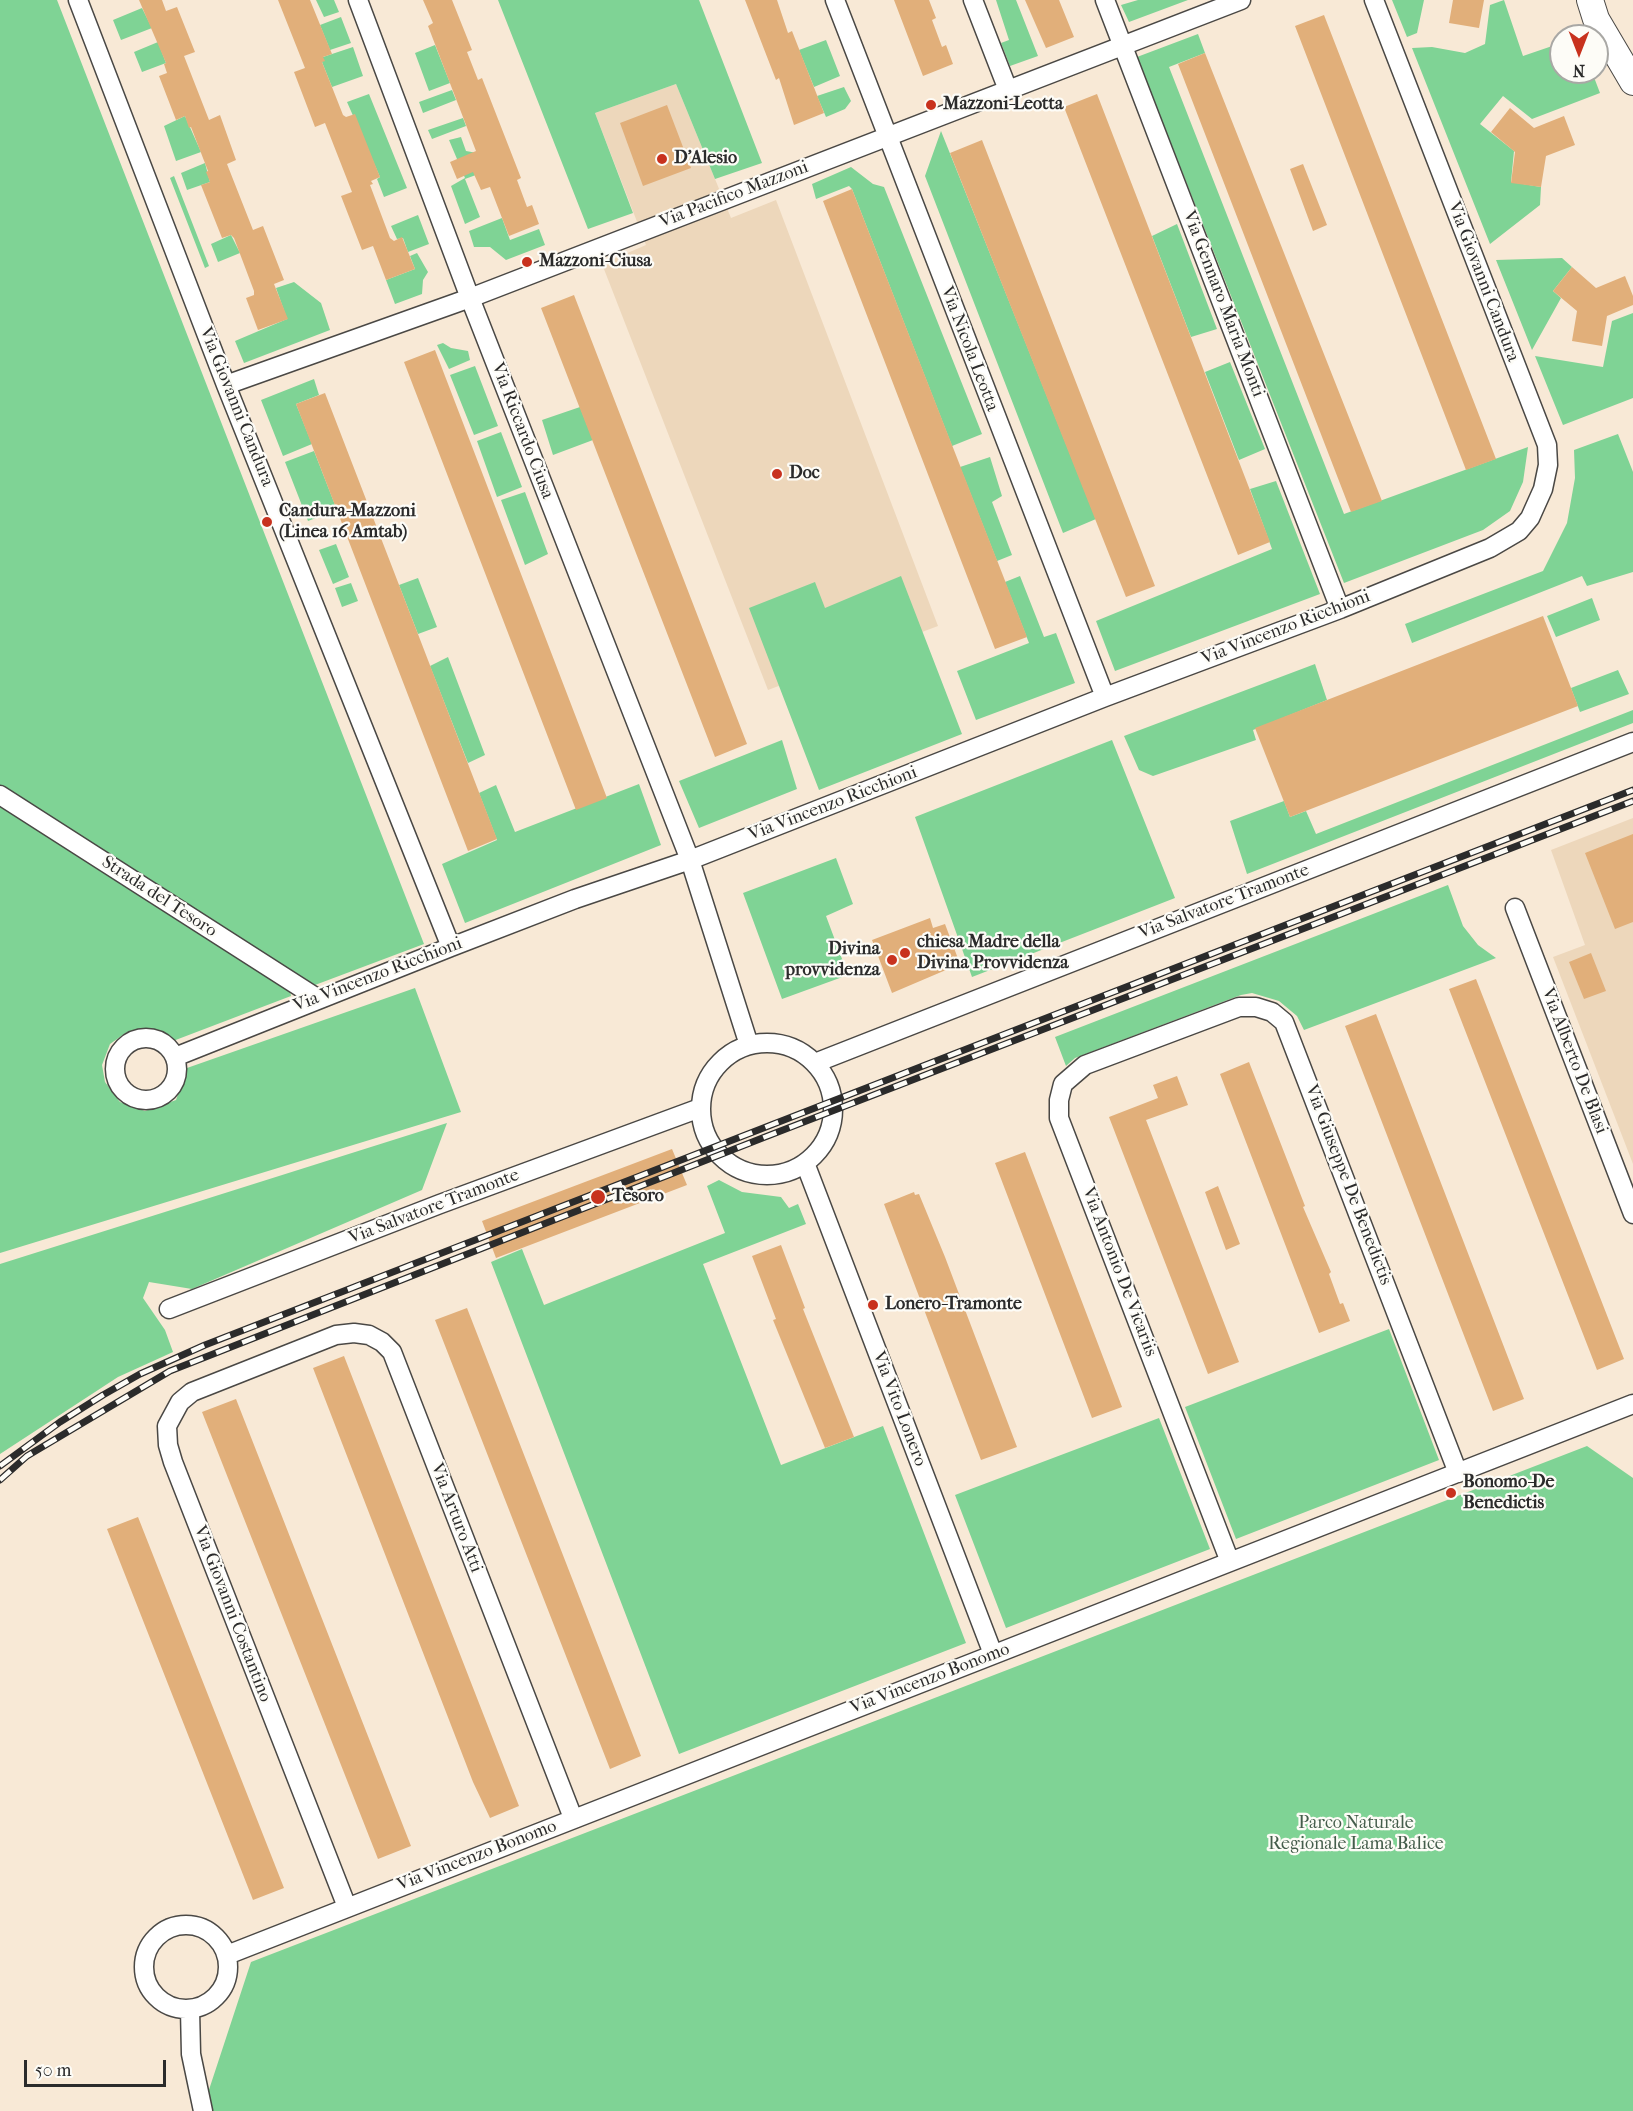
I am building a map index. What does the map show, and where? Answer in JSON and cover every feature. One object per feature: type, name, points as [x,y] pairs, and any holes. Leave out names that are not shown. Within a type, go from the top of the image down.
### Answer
[{"type":"main road","points":[[1590,0],[1596,19],[1633,82]]},
{"type":"street","name":"Via Giovanni Candura","points":[[78,0],[226,385],[451,947]]},
{"type":"street","name":"Via Riccardo Ciusa","points":[[358,0],[470,298],[690,860],[749,1045]]},
{"type":"street","name":"Via Nicola Leotta","points":[[835,0],[886,137],[1105,696]]},
{"type":"street","points":[[973,0],[1008,90]]},
{"type":"street","name":"Via Gennaro Maria Monti","points":[[1106,0],[1340,609]]},
{"type":"street","name":"Via Pacifico Mazzoni","points":[[226,385],[470,298],[1240,0]]},
{"type":"street","name":"Via Giovanni Candura","points":[[1374,0],[1547,445],[1546,477],[1530,518],[1519,531],[1490,549]]},
{"type":"street","name":"Via Vincenzo Ricchioni","points":[[175,1057],[317,998],[575,899],[690,860],[1105,696],[1340,609],[1490,549]]},
{"type":"street","name":"Via Salvatore Tramonte","points":[[815,1063],[1633,742]]},
{"type":"street","name":"Strada del Tesoro","points":[[0,795],[317,998]]},
{"type":"street","name":"Via Alberto De Blasi","points":[[1515,908],[1633,1214]]},
{"type":"street","name":"Via Giuseppe De Benedictis","points":[[1161,1036],[1239,1007],[1256,1007],[1272,1012],[1284,1022],[1458,1473]]},
{"type":"street","name":"Via Antonio De Vicariis","points":[[1161,1036],[1085,1065],[1073,1073],[1063,1084],[1059,1100],[1059,1118],[1230,1562]]},
{"type":"street","points":[[767,1042],[785,1045],[801,1052],[815,1063],[826,1079],[832,1097],[832,1117],[827,1135],[817,1151],[805,1163],[784,1173],[764,1175],[744,1171],[726,1161],[712,1146],[703,1128],[700,1108],[704,1087],[714,1068],[730,1054],[749,1045],[767,1042]]},
{"type":"street","name":"Via Salvatore Tramonte","points":[[169,1309],[440,1204],[700,1108]]},
{"type":"street","name":"Via Vito Lonero","points":[[805,1163],[993,1654]]},
{"type":"street","name":"Via Arturo Atti","points":[[259,1366],[336,1335],[354,1333],[369,1335],[382,1342],[392,1352],[573,1818]]},
{"type":"street","name":"Via Giovanni Costantino","points":[[259,1366],[192,1392],[180,1402],[167,1426],[168,1444],[346,1907]]},
{"type":"street","name":"Via Vincenzo Bonomo","points":[[227,1955],[1633,1404]]},
{"type":"street","points":[[189,1925],[210,1931],[220,1941],[227,1955],[228,1973],[221,1990],[202,2006],[190,2009],[176,2008],[162,2002],[151,1992],[145,1978],[143,1964],[147,1949],[155,1937],[167,1929],[189,1925]]},
{"type":"street","points":[[190,2009],[191,2054],[203,2111]]},
{"type":"shaded area","points":[[676,84],[731,218],[776,200],[938,626],[768,690],[602,264],[646,245],[595,113]]},
{"type":"shaded area","points":[[1633,818],[1633,1164],[1553,957],[1585,945],[1551,850]]},
{"type":"green space","points":[[0,0],[57,0],[424,944],[315,985],[0,786]]},
{"type":"green space","points":[[316,0],[334,0],[339,12],[324,17]]},
{"type":"green space","points":[[498,0],[699,0],[762,163],[715,179],[676,84],[595,113],[633,213],[588,229]]},
{"type":"green space","points":[[996,0],[1016,0],[1038,56],[1010,66],[1001,43],[1009,40]]},
{"type":"green space","points":[[1138,0],[1188,0],[1129,22],[1121,5]]},
{"type":"green space","points":[[1392,0],[1424,0],[1417,33],[1407,37]]},
{"type":"green space","points":[[1504,0],[1523,56],[1549,47],[1549,84],[1597,84],[1600,93],[1532,119],[1503,96],[1480,124],[1514,151],[1511,182],[1541,187],[1540,205],[1490,244],[1412,48],[1432,47],[1465,53],[1485,44],[1490,5]]},
{"type":"green space","points":[[142,8],[152,28],[121,40],[113,20]]},
{"type":"green space","points":[[341,17],[351,43],[330,50],[320,25]]},
{"type":"green space","points":[[1198,34],[1205,53],[1169,67],[1344,514],[1528,447],[1523,482],[1510,511],[1483,530],[1344,583],[1137,57]]},
{"type":"green space","points":[[826,40],[840,76],[814,87],[799,50]]},
{"type":"green space","points":[[158,42],[166,63],[142,72],[134,52]]},
{"type":"green space","points":[[435,45],[450,83],[429,91],[415,53]]},
{"type":"green space","points":[[353,47],[363,76],[332,87],[322,62],[323,57]]},
{"type":"green space","points":[[844,87],[851,101],[845,109],[826,117],[817,96]]},
{"type":"green space","points":[[452,90],[456,100],[423,113],[419,102]]},
{"type":"green space","points":[[369,94],[407,188],[384,197],[377,179],[380,177],[347,102]]},
{"type":"green space","points":[[185,116],[201,152],[176,161],[164,126]]},
{"type":"green space","points":[[463,118],[466,126],[432,139],[428,130]]},
{"type":"green space","points":[[941,131],[1096,519],[1063,533],[925,176]]},
{"type":"green space","points":[[461,137],[466,151],[477,153],[484,172],[465,179],[480,217],[465,224],[451,186],[465,178],[449,140]]},
{"type":"green space","points":[[205,163],[210,182],[187,190],[181,173]]},
{"type":"green space","points":[[851,167],[873,184],[884,187],[982,434],[952,446],[852,189],[849,186],[816,199],[812,184]]},
{"type":"green space","points":[[174,176],[209,266],[205,268],[170,178]]},
{"type":"green space","points":[[418,215],[429,244],[408,252],[403,238],[397,239],[391,226]]},
{"type":"green space","points":[[502,218],[510,240],[539,229],[545,245],[506,260],[490,247],[474,247],[469,231]]},
{"type":"green space","points":[[1177,224],[1217,329],[1191,337],[1152,236]]},
{"type":"green space","points":[[231,235],[240,253],[218,262],[211,244]]},
{"type":"green space","points":[[417,253],[428,272],[423,280],[422,294],[395,304],[386,280],[415,269],[410,256]]},
{"type":"green space","points":[[1562,258],[1572,267],[1553,291],[1561,298],[1532,350],[1496,260]]},
{"type":"green space","points":[[294,282],[321,303],[330,330],[244,363],[235,341],[287,319],[276,288]]},
{"type":"green space","points":[[1633,313],[1633,398],[1563,425],[1535,356],[1603,367],[1612,321]]},
{"type":"green space","points":[[443,343],[451,348],[468,351],[470,360],[449,369],[437,345]]},
{"type":"green space","points":[[1230,362],[1265,449],[1239,460],[1205,372]]},
{"type":"green space","points":[[475,366],[498,426],[474,435],[450,375]]},
{"type":"green space","points":[[314,379],[319,395],[296,404],[312,444],[283,456],[261,400]]},
{"type":"green space","points":[[580,407],[593,440],[553,455],[542,420]]},
{"type":"green space","points":[[501,432],[522,487],[497,497],[477,441]]},
{"type":"green space","points":[[1618,434],[1633,472],[1633,572],[1587,586],[1582,576],[1412,643],[1405,624],[1543,571],[1567,523],[1575,478],[1574,450]]},
{"type":"green space","points":[[314,451],[337,510],[308,521],[285,462]]},
{"type":"green space","points":[[990,457],[1002,496],[992,502],[1012,555],[997,561],[960,467]]},
{"type":"green space","points":[[1276,481],[1320,594],[1115,671],[1096,621],[1272,549],[1250,489]]},
{"type":"green space","points":[[525,492],[548,554],[525,565],[501,500]]},
{"type":"green space","points":[[336,544],[349,577],[333,584],[319,550]]},
{"type":"green space","points":[[901,576],[962,734],[819,790],[749,608],[815,582],[825,608]]},
{"type":"green space","points":[[1020,576],[1044,637],[1056,633],[1075,683],[976,720],[957,671],[1029,643],[1005,582]]},
{"type":"green space","points":[[418,578],[437,627],[418,634],[399,585]]},
{"type":"green space","points":[[351,583],[358,601],[342,607],[335,588]]},
{"type":"green space","points":[[1592,598],[1600,620],[1556,637],[1547,616]]},
{"type":"green space","points":[[448,657],[485,755],[468,763],[430,666]]},
{"type":"green space","points":[[1315,664],[1327,700],[1253,730],[1256,740],[1153,776],[1139,770],[1124,736]]},
{"type":"green space","points":[[1618,670],[1629,694],[1580,712],[1571,688]]},
{"type":"green space","points":[[1633,710],[1633,723],[1247,874],[1230,821],[1284,801],[1290,817],[1306,811],[1316,834]]},
{"type":"green space","points":[[782,740],[797,789],[699,828],[679,781]]},
{"type":"green space","points":[[1112,740],[1175,898],[972,977],[915,817]]},
{"type":"green space","points":[[639,784],[661,845],[465,923],[442,864],[497,840],[479,793],[496,785],[515,832]]},
{"type":"green space","points":[[0,805],[290,991],[291,996],[173,1041],[151,1028],[127,1032],[110,1044],[102,1065],[105,1082],[120,1102],[145,1111],[176,1100],[187,1068],[415,988],[461,1112],[0,1253]]},
{"type":"green space","points":[[836,858],[853,904],[826,916],[848,975],[782,999],[743,893]]},
{"type":"green space","points":[[1448,885],[1463,926],[1478,945],[1496,958],[1304,1030],[1297,1016],[1279,1001],[1252,993],[1241,995],[1075,1058],[1066,1066],[1055,1037]]},
{"type":"green space","points":[[447,1123],[422,1190],[192,1289],[149,1282],[143,1298],[165,1330],[173,1352],[118,1377],[0,1454],[0,1264]]},
{"type":"green space","points":[[719,1180],[742,1192],[781,1197],[789,1208],[798,1204],[806,1224],[703,1264],[781,1465],[883,1426],[966,1643],[679,1754],[491,1262],[522,1249],[544,1305],[725,1233],[707,1186]]},
{"type":"green space","points":[[1389,1329],[1439,1460],[1236,1539],[1185,1407]]},
{"type":"green space","points":[[1159,1418],[1210,1549],[1006,1628],[955,1495]]},
{"type":"green space","name":"Parco Naturale Regionale Lama Balice","points":[[1587,1446],[1633,1478],[1633,2111],[202,2111],[251,1962]]},
{"type":"building","points":[[139,0],[162,0],[166,11],[177,7],[195,52],[184,56],[209,120],[220,115],[236,160],[227,164],[253,230],[263,226],[284,280],[274,284],[288,319],[258,330],[246,298],[254,295],[254,291],[234,238],[231,235],[222,238],[201,185],[210,182],[206,172],[208,171],[185,116],[176,120],[159,76],[167,73],[164,64],[166,63]]},
{"type":"building","points":[[278,0],[310,0],[332,54],[323,57],[325,61],[322,62],[343,115],[346,117],[355,114],[380,177],[371,181],[373,184],[370,185],[390,238],[394,241],[402,237],[415,269],[386,280],[373,246],[362,250],[341,196],[352,192],[325,123],[315,127],[294,72],[305,68]]},
{"type":"building","points":[[423,0],[452,0],[472,50],[467,52],[478,80],[482,78],[521,178],[517,180],[527,207],[532,205],[539,224],[509,236],[490,187],[481,190],[473,172],[457,179],[450,162],[476,151],[428,26],[433,23]]},
{"type":"building","points":[[745,0],[777,0],[788,33],[792,31],[824,113],[794,125],[779,78],[776,80]]},
{"type":"building","points":[[894,0],[929,0],[936,18],[932,20],[942,47],[946,45],[953,64],[923,76]]},
{"type":"building","points":[[1025,0],[1059,0],[1074,37],[1046,48]]},
{"type":"building","points":[[1453,0],[1484,0],[1479,28],[1449,23]]},
{"type":"building","points":[[1324,15],[1496,459],[1466,470],[1295,26]]},
{"type":"building","points":[[1205,53],[1382,501],[1351,512],[1178,64]]},
{"type":"building","points":[[1097,94],[1270,542],[1238,555],[1064,107]]},
{"type":"building","points":[[667,105],[691,168],[643,186],[620,123]]},
{"type":"building","points":[[1510,108],[1534,128],[1564,116],[1575,145],[1546,156],[1541,187],[1511,183],[1515,152],[1491,132]]},
{"type":"building","points":[[982,140],[1155,586],[1126,597],[950,153]]},
{"type":"building","points":[[1303,164],[1327,225],[1313,231],[1290,169]]},
{"type":"building","points":[[852,189],[1027,637],[995,649],[823,201]]},
{"type":"building","points":[[1572,267],[1596,288],[1625,276],[1633,296],[1633,305],[1607,316],[1602,346],[1572,341],[1577,311],[1553,291]]},
{"type":"building","points":[[574,295],[747,744],[715,757],[541,308]]},
{"type":"building","points":[[435,350],[607,798],[576,810],[404,362]]},
{"type":"building","points":[[325,393],[497,839],[468,851],[296,404]]},
{"type":"building","points":[[1543,616],[1578,706],[1290,817],[1255,728]]},
{"type":"building","points":[[1633,834],[1633,922],[1615,929],[1585,853]]},
{"type":"building","name":"chiesa Madre della Divina Provvidenza","points":[[930,918],[933,928],[945,924],[960,964],[892,993],[872,940]]},
{"type":"building","points":[[1591,953],[1606,991],[1584,999],[1569,962]]},
{"type":"building","points":[[1476,979],[1624,1359],[1597,1370],[1449,989]]},
{"type":"building","points":[[1376,1014],[1524,1399],[1493,1411],[1345,1026]]},
{"type":"building","points":[[1249,1062],[1305,1206],[1303,1207],[1331,1272],[1329,1274],[1340,1304],[1343,1303],[1350,1321],[1319,1333],[1220,1074]]},
{"type":"building","points":[[1177,1076],[1188,1105],[1146,1120],[1239,1362],[1208,1374],[1109,1117],[1158,1098],[1153,1085]]},
{"type":"building","points":[[672,1149],[687,1185],[496,1258],[482,1221]]},
{"type":"building","points":[[1025,1152],[1122,1407],[1092,1418],[995,1163]]},
{"type":"building","points":[[1218,1186],[1240,1244],[1226,1250],[1205,1192]]},
{"type":"building","points":[[914,1192],[915,1195],[919,1194],[945,1257],[1017,1447],[981,1460],[884,1204]]},
{"type":"building","points":[[781,1245],[805,1308],[803,1309],[854,1437],[825,1448],[773,1320],[776,1319],[752,1256]]},
{"type":"building","points":[[467,1308],[641,1756],[610,1769],[435,1320]]},
{"type":"building","points":[[344,1356],[519,1806],[490,1818],[473,1782],[313,1368]]},
{"type":"building","points":[[236,1399],[411,1846],[378,1859],[202,1412]]},
{"type":"building","points":[[138,1517],[284,1888],[253,1900],[107,1529]]},
{"type":"railway","points":[[0,1466],[60,1422],[103,1395],[140,1374],[205,1345],[1633,790]]},
{"type":"railway","points":[[0,1480],[27,1456],[170,1371],[765,1137],[1633,801]]},
{"type":"place","name":"Mazzoni-Leotta","points":[[931,105]]},
{"type":"place","name":"D'Alesio","points":[[662,159]]},
{"type":"place","name":"Mazzoni-Ciusa","points":[[527,262]]},
{"type":"place","name":"Doc","points":[[777,474]]},
{"type":"place","name":"Candura-Mazzoni (Linea 16 Amtab)","points":[[267,522]]},
{"type":"place","name":"chiesa Madre della Divina Provvidenza","points":[[905,953]]},
{"type":"place","name":"Divina provvidenza","points":[[892,960]]},
{"type":"place","name":"Tesoro","points":[[598,1197]]},
{"type":"place","name":"Lonero-Tramonte","points":[[873,1305]]},
{"type":"place","name":"Bonomo-De Benedictis","points":[[1451,1493]]}]
